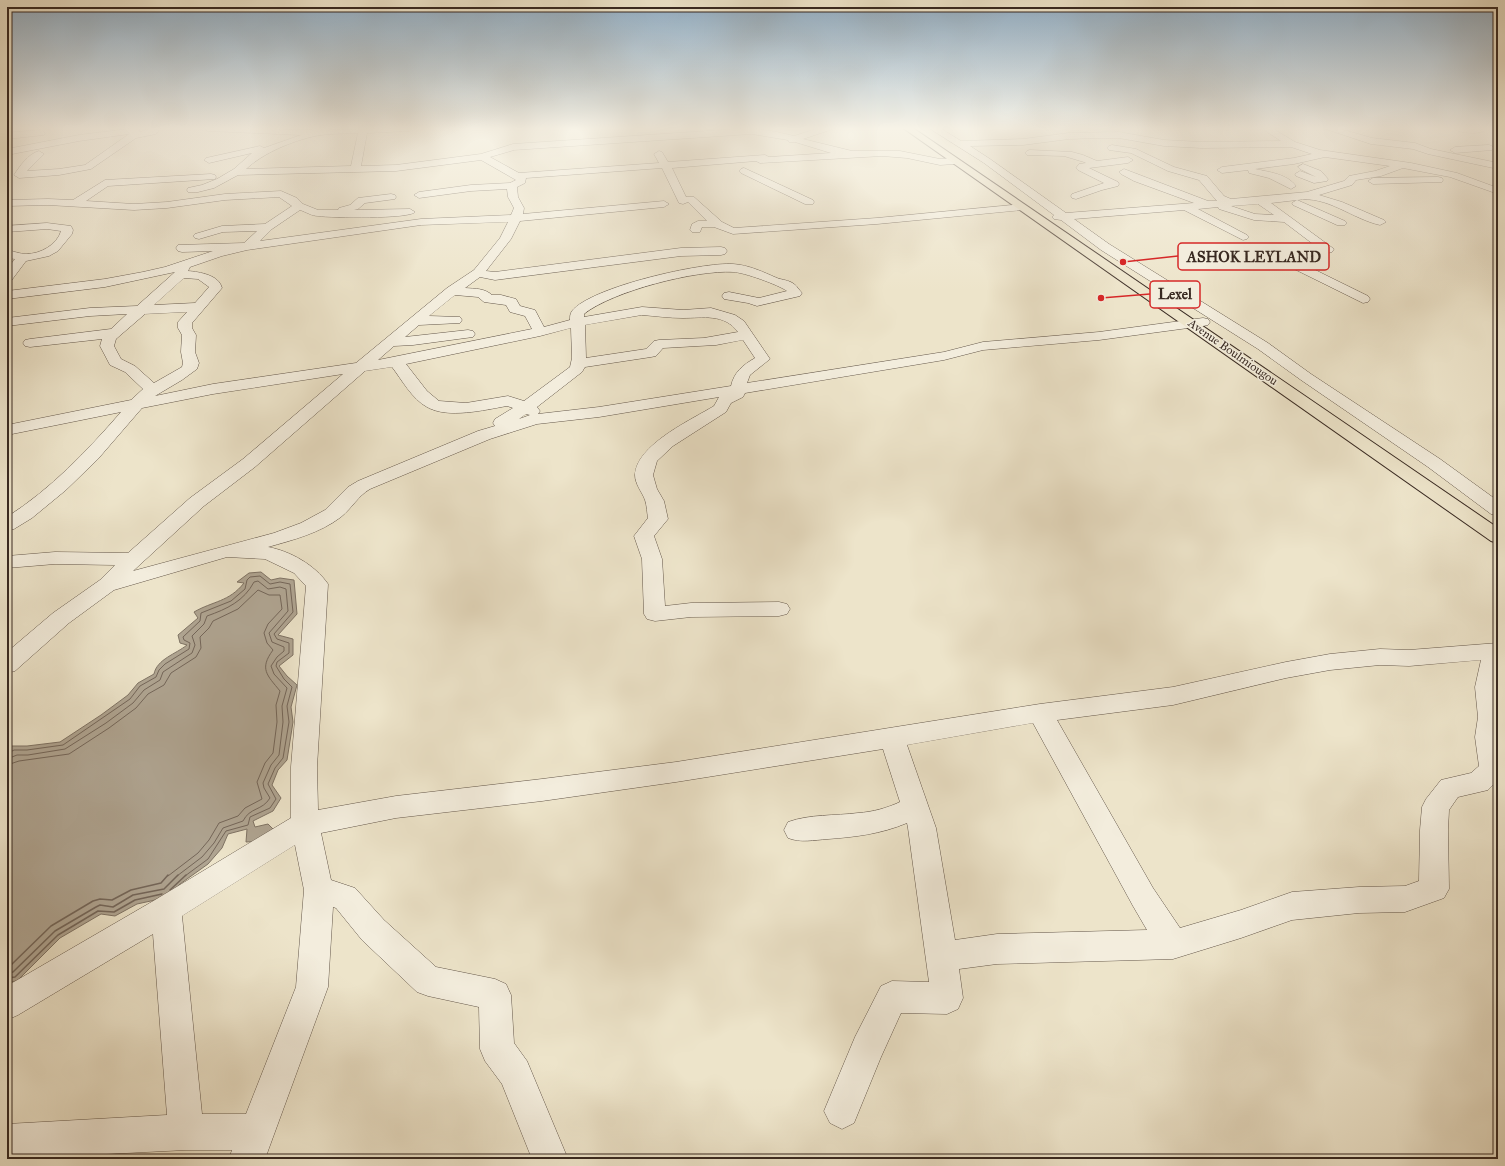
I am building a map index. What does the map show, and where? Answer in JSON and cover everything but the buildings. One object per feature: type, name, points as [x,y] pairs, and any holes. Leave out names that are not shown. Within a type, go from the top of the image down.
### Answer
[{"type":"highway","name":"Avenue Boulmiougou","points":[[986,182],[1498,521]]},
{"type":"highway","name":"Avenue Boulmiougou","points":[[997,182],[1050,218],[1498,537]]},
{"type":"street","points":[[16,184],[22,182]]},
{"type":"street","points":[[75,204],[105,183],[116,182]]},
{"type":"street","points":[[183,192],[212,187],[219,182]]},
{"type":"street","points":[[238,196],[242,184],[239,182]]},
{"type":"street","points":[[412,197],[422,192],[422,182]]},
{"type":"street","points":[[331,213],[354,208],[362,200],[391,195],[412,197],[505,182]]},
{"type":"street","points":[[7,665],[61,618],[107,585],[133,559],[198,502],[249,463],[416,320],[452,291],[496,260],[505,239],[514,210],[514,182]]},
{"type":"street","points":[[676,182],[687,200],[700,205],[703,212],[714,224]]},
{"type":"street","points":[[762,182],[809,202]]},
{"type":"street","points":[[1019,182],[1040,200],[1105,247],[1263,346],[1306,378],[1428,458],[1498,510]]},
{"type":"street","points":[[1099,197],[1072,196],[1099,187],[1114,184],[1112,182]]},
{"type":"street","points":[[1148,182],[1254,217],[1286,219]]},
{"type":"street","points":[[1207,182],[1213,188],[1215,194],[1230,203]]},
{"type":"street","points":[[1285,182],[1290,186]]},
{"type":"street","points":[[1050,218],[1288,198],[1308,195],[1349,182]]},
{"type":"street","points":[[1482,182],[1483,186],[1493,182]]},
{"type":"street","points":[[134,207],[144,198],[162,194]]},
{"type":"street","points":[[7,203],[40,201],[134,207],[167,205],[238,196],[284,194],[298,206],[317,213],[378,214],[444,212],[494,208]]},
{"type":"street","points":[[1308,195],[1338,204],[1380,222]]},
{"type":"street","points":[[412,197],[412,206],[419,212]]},
{"type":"street","points":[[1040,200],[1054,198]]},
{"type":"street","points":[[1288,198],[1341,223]]},
{"type":"street","points":[[1136,199],[1153,210]]},
{"type":"street","points":[[1260,200],[1328,248],[1285,255],[1283,257],[1284,259],[1363,300]]},
{"type":"street","points":[[182,248],[247,246],[291,241],[514,210],[664,204]]},
{"type":"street","points":[[7,295],[104,283],[183,270],[218,253],[247,246],[268,227],[298,206]]},
{"type":"street","points":[[696,230],[696,226],[698,224],[714,224],[733,232],[877,221],[1022,207]]},
{"type":"street","points":[[1187,207],[1243,237]]},
{"type":"street","points":[[867,212],[877,221]]},
{"type":"street","points":[[305,219],[317,213]]},
{"type":"street","points":[[38,216],[51,216]]},
{"type":"street","points":[[7,228],[47,226],[68,223],[66,236],[56,248],[46,254],[22,258],[17,255],[7,254]]},
{"type":"street","points":[[199,236],[222,229],[268,227]]},
{"type":"street","points":[[291,241],[293,227]]},
{"type":"street","points":[[478,273],[496,276],[663,253],[721,251]]},
{"type":"street","points":[[7,278],[22,258]]},
{"type":"street","points":[[541,258],[563,258]]},
{"type":"street","points":[[587,264],[606,283]]},
{"type":"street","points":[[107,585],[280,537],[302,529],[332,514],[354,490],[484,435],[513,425],[530,413],[534,402],[577,369],[579,358],[577,313],[606,283],[728,268],[749,271],[773,281],[785,284],[793,288],[795,293],[757,302],[751,299],[729,296],[736,306],[730,310],[717,314]]},
{"type":"street","points":[[7,525],[51,494],[103,442],[136,404],[150,391],[189,369],[191,363],[188,352],[189,335],[185,328],[185,322],[216,288],[216,286],[199,276],[183,270]]},
{"type":"street","points":[[150,391],[151,388],[130,369],[115,362],[107,346],[109,338],[183,270]]},
{"type":"street","points":[[97,295],[104,283]]},
{"type":"street","points":[[7,335],[14,322],[46,290]]},
{"type":"street","points":[[452,291],[482,293],[489,299],[501,299],[512,302],[515,309],[530,313],[540,332]]},
{"type":"street","points":[[14,322],[40,317],[90,312],[199,307]]},
{"type":"street","points":[[390,342],[470,340],[540,332],[577,322],[642,311],[683,314],[703,312],[730,318],[739,324],[763,359],[744,372],[739,379],[737,394],[725,400],[720,409],[667,442],[648,460],[644,475],[648,489],[654,501],[658,519],[644,536],[652,559],[655,614],[691,610],[779,609]]},
{"type":"street","points":[[416,320],[454,318],[464,328],[470,340]]},
{"type":"street","points":[[396,362],[421,394],[433,404],[444,407],[466,408],[508,401],[530,413],[599,412],[738,388],[944,356],[983,346],[1099,336],[1197,323]]},
{"type":"street","points":[[30,344],[114,333]]},
{"type":"street","points":[[578,364],[651,353],[659,344],[697,343],[741,337],[746,334]]},
{"type":"street","points":[[7,430],[213,389],[396,362],[470,340]]},
{"type":"street","points":[[714,341],[740,351],[755,360],[756,363]]},
{"type":"street","points":[[7,1142],[186,1132],[252,1146],[312,987],[319,890],[305,824],[304,767],[317,584],[301,568],[270,553],[226,551]]},
{"type":"street","points":[[7,562],[56,558],[133,559]]},
{"type":"street","points":[[7,1004],[166,910],[305,824],[396,807],[542,790],[676,772],[1040,713],[1173,696],[1286,670],[1330,662],[1380,657],[1409,658],[1478,652],[1496,652],[1487,687],[1490,717],[1488,737],[1492,770],[1479,782],[1450,788],[1436,806],[1434,830],[1434,889],[1405,898],[1359,900],[1292,906],[1241,924],[1173,944],[997,949],[942,956]]},
{"type":"street","points":[[1040,713],[1144,900],[1173,944]]},
{"type":"street","points":[[842,1111],[867,1049],[892,997],[947,998],[922,828],[892,738]]},
{"type":"street","points":[[798,830],[860,825],[888,818],[915,808]]},
{"type":"street","points":[[319,890],[345,897],[373,930],[428,981],[495,995],[497,1049],[515,1073],[550,1159]]},
{"type":"street","points":[[166,910],[186,1132]]},
{"type":"water","points":[[261,572],[271,580],[280,578],[294,580],[297,614],[278,635],[293,639],[293,655],[279,666],[297,685],[291,707],[293,722],[287,760],[278,770],[272,785],[281,798],[273,811],[253,821],[255,827],[268,824],[274,830],[266,841],[246,842],[247,829],[228,834],[222,848],[208,864],[180,884],[169,897],[137,904],[115,916],[101,914],[60,938],[17,981],[7,982],[7,752],[11,746],[27,746],[60,742],[101,715],[128,695],[138,683],[154,674],[159,664],[187,645],[180,643],[178,635],[198,618],[194,612],[233,594],[244,583],[237,582],[249,573]]},
{"type":"place","name":"ASHOK LEYLAND","points":[[1123,262]]},
{"type":"place","name":"Lexel","points":[[1101,298]]}]
